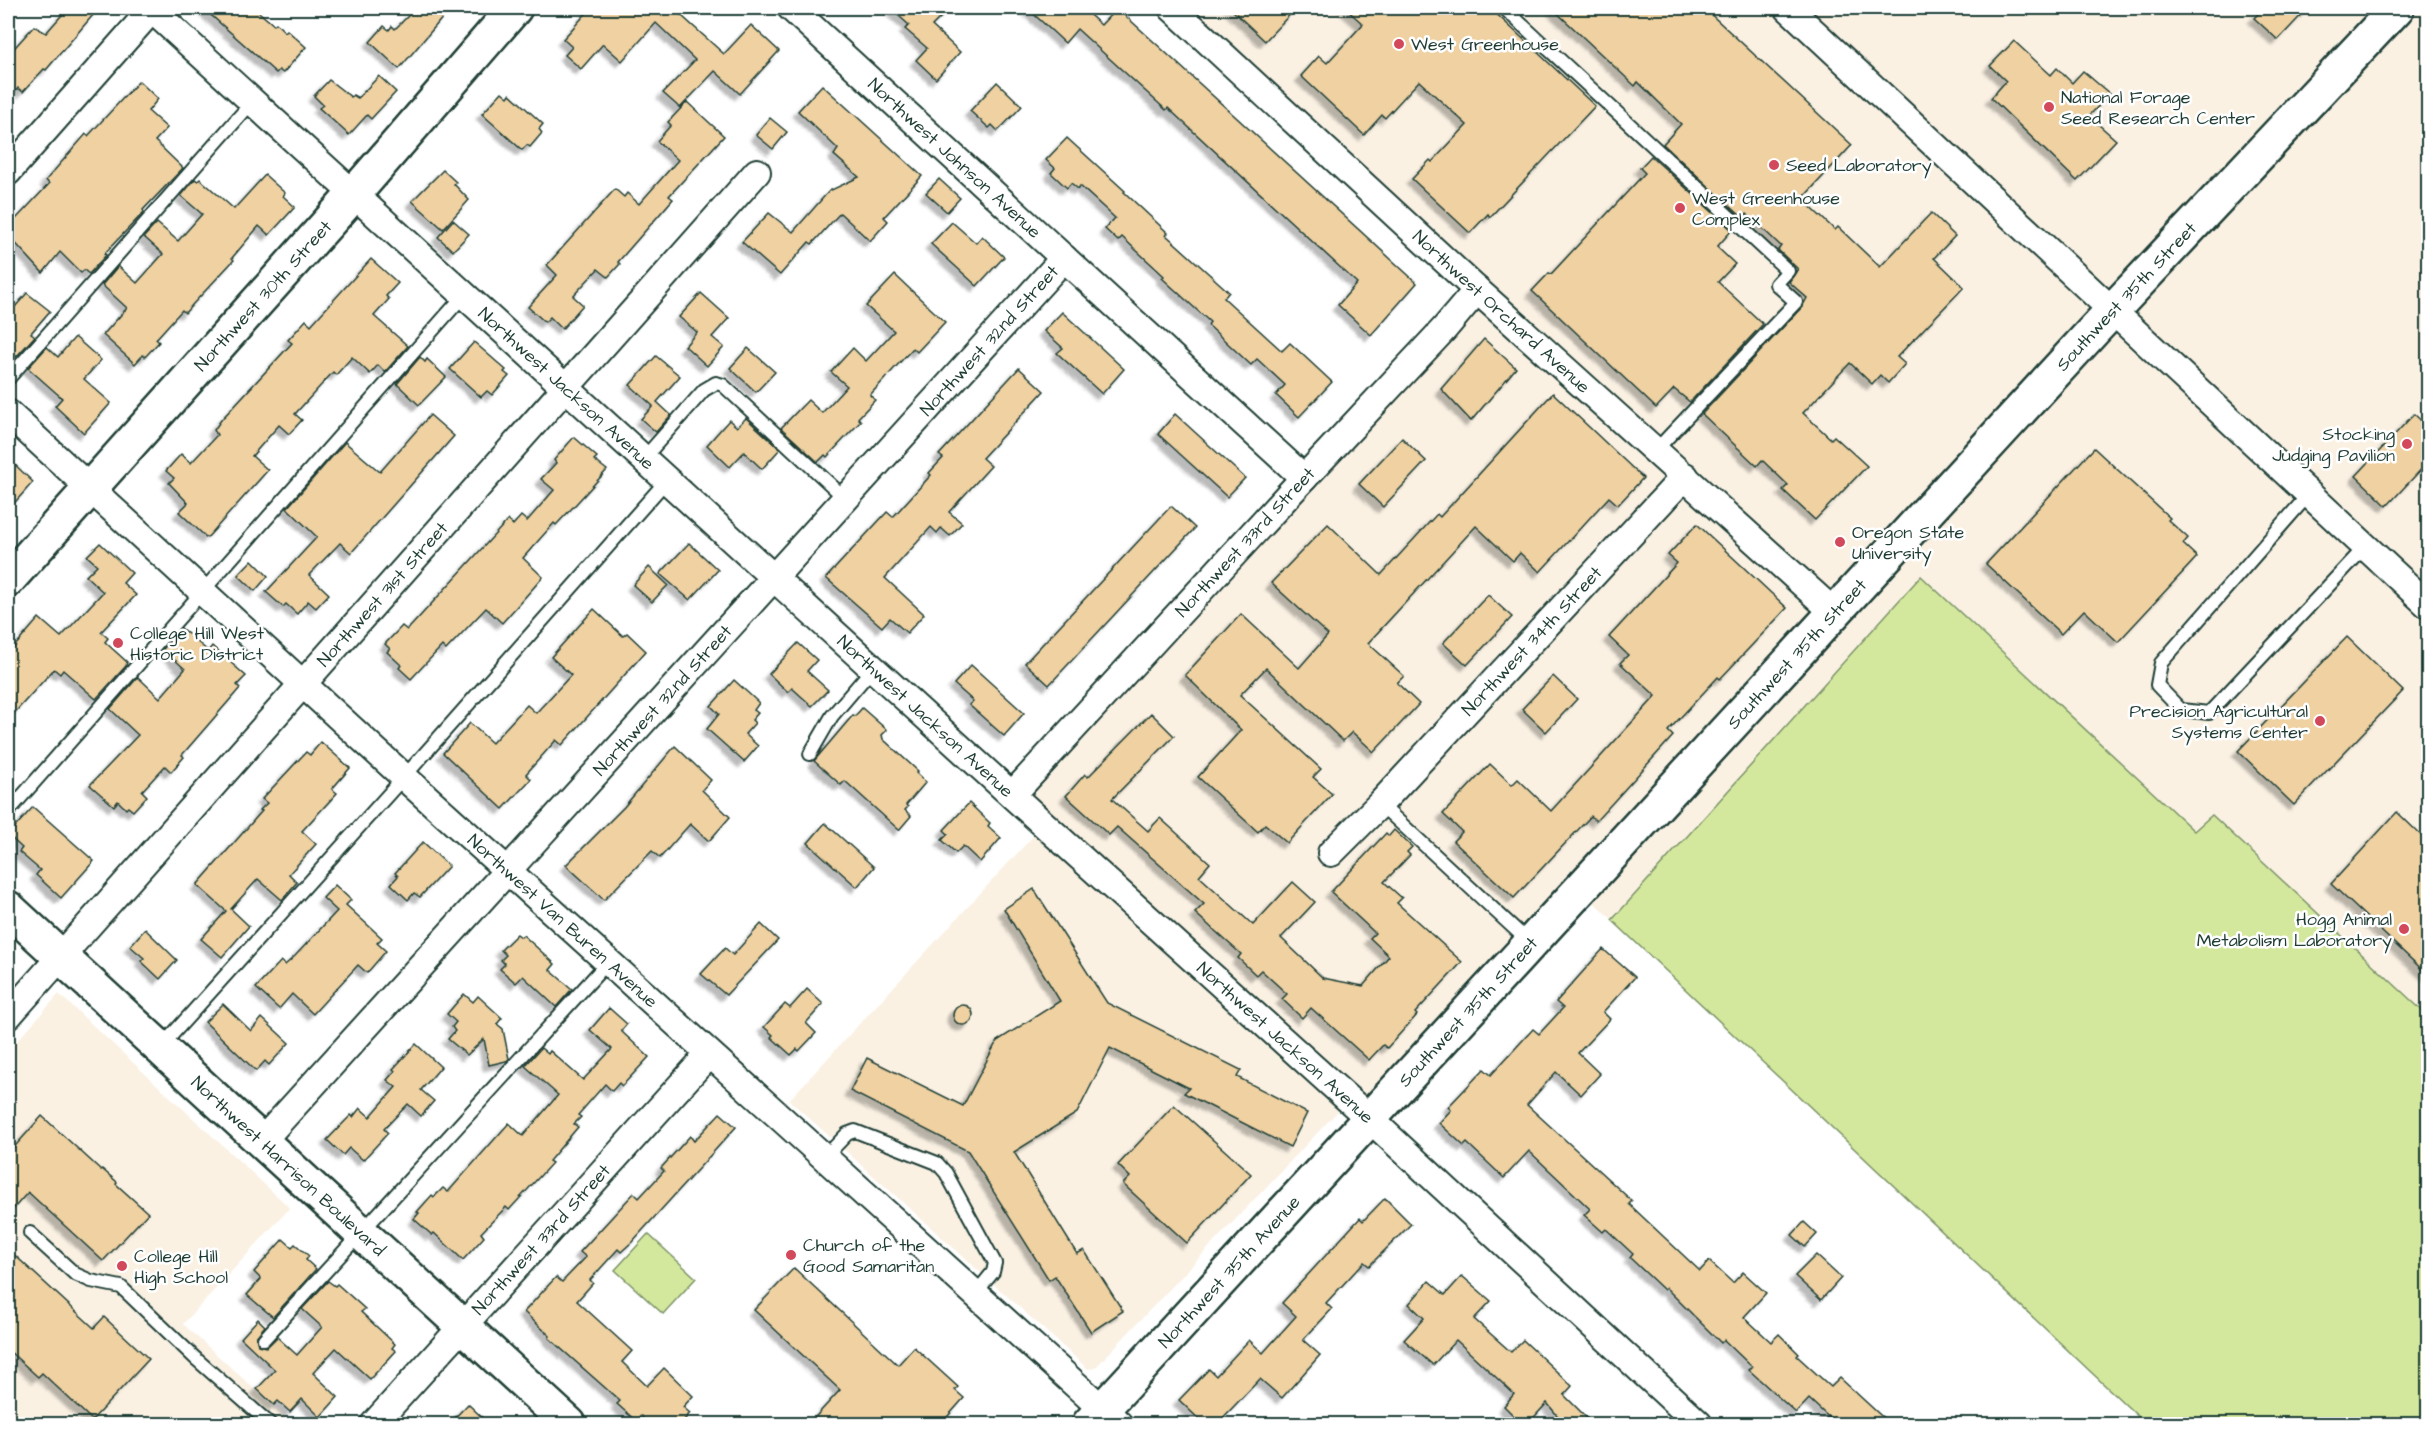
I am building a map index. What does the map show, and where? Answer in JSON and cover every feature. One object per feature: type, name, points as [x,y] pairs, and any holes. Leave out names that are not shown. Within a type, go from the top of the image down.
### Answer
[{"type":"main road","name":"Northwest 30th Street","points":[[8,580],[354,194],[515,8]]},
{"type":"main road","name":"Southwest 35th Street","points":[[1370,1119],[2112,311],[2397,8]]},
{"type":"main road","name":"Northwest Harrison Boulevard","points":[[8,908],[463,1326],[563,1422]]},
{"type":"main road","name":"Northwest 35th Avenue","points":[[1103,1420],[1370,1119]]},
{"type":"street","name":"Northwest Jackson Avenue","points":[[152,8],[1012,795],[1370,1119],[1699,1425]]},
{"type":"street","points":[[8,171],[152,8]]},
{"type":"street","name":"Northwest Johnson Avenue","points":[[791,8],[1304,478]]},
{"type":"street","name":"Northwest Orchard Avenue","points":[[1172,8],[1477,290],[1835,613]]},
{"type":"street","points":[[1788,8],[2428,605]]},
{"type":"street","name":"Northwest 31st Street","points":[[8,1016],[757,172]]},
{"type":"street","name":"Northwest 32nd Street","points":[[261,1142],[1064,258]]},
{"type":"street","name":"Northwest 33rd Street","points":[[1012,795],[1444,329],[1477,290]]},
{"type":"street","name":"Northwest Van Buren Avenue","points":[[8,413],[404,777],[975,1294],[1103,1420]]},
{"type":"street","name":"Northwest 34th Street","points":[[1330,853],[1380,804],[1685,476]]},
{"type":"street","name":"Northwest 33rd Street","points":[[374,1425],[710,1054]]},
{"type":"lane","points":[[1504,8],[1788,271],[1776,284],[1796,302],[1656,450]]},
{"type":"lane","points":[[8,379],[253,101]]},
{"type":"lane","points":[[8,812],[464,295]]},
{"type":"lane","points":[[644,458],[704,390],[716,383],[723,385],[846,499]]},
{"type":"lane","points":[[160,1048],[667,480]]},
{"type":"lane","points":[[2309,494],[2161,663],[2157,686],[2181,710],[2209,713],[2366,546]]},
{"type":"lane","points":[[810,754],[832,716],[873,668]]},
{"type":"lane","points":[[1380,804],[1531,944]]},
{"type":"lane","points":[[264,1339],[608,962]]},
{"type":"lane","points":[[824,1158],[847,1134],[855,1131],[937,1163],[946,1173],[996,1263],[993,1272],[975,1294]]},
{"type":"lane","points":[[30,1233],[75,1274],[91,1281],[121,1287],[195,1358],[270,1425]]},
{"type":"shaded area","name":"Oregon State University","points":[[1185,8],[2428,8],[2428,1424],[2158,1424],[1577,887],[1369,1107],[1020,794],[1485,290]]},
{"type":"shaded area","points":[[1037,832],[1339,1110],[1095,1368],[1088,1369],[789,1100]]},
{"type":"shaded area","name":"College Hill High School","points":[[59,994],[290,1208],[183,1324],[293,1424],[8,1424],[8,1051]]},
{"type":"green space","points":[[1921,576],[2194,831],[2212,815],[2428,1016],[2428,1424],[2146,1424],[1612,920]]},
{"type":"green space","points":[[648,1234],[696,1278],[663,1314],[615,1270]]},
{"type":"building","points":[[68,8],[99,8],[46,70],[44,69],[23,92],[18,88],[8,100],[8,55],[34,26],[46,33]]},
{"type":"building","points":[[203,8],[254,8],[274,25],[276,23],[285,32],[287,30],[306,47],[283,73],[279,70],[276,73]]},
{"type":"building","points":[[416,8],[434,8],[444,16],[399,69],[370,42],[384,26],[389,30],[392,26],[395,29]]},
{"type":"building","points":[[591,8],[673,8],[724,54],[751,25],[779,51],[740,94],[715,71],[680,108],[663,93],[695,60],[656,23],[622,61],[603,44],[581,69],[565,55],[572,47],[563,39]]},
{"type":"building","points":[[890,8],[950,8],[932,26],[960,52],[936,79],[916,60],[927,48],[905,29],[909,25]]},
{"type":"building","points":[[1027,8],[1082,8],[1101,25],[1117,8],[1417,283],[1371,335],[1338,305],[1357,283],[1168,108],[1166,110],[1077,29],[1065,43]]},
{"type":"building","points":[[1230,8],[1296,8],[1265,41]]},
{"type":"building","points":[[1345,8],[1490,8],[1595,106],[1490,217],[1488,214],[1470,233],[1412,179],[1430,160],[1432,162],[1467,125],[1419,81],[1385,118],[1382,115],[1364,135],[1301,76],[1319,56],[1327,63],[1363,24]]},
{"type":"building","points":[[1552,8],[1704,8],[1852,145],[1802,199],[1835,230],[1838,227],[1880,267],[1931,213],[1955,236],[1934,258],[1964,287],[1897,357],[1905,364],[1888,383],[1880,375],[1872,384],[1850,363],[1803,413],[1831,439],[1834,436],[1867,466],[1815,520],[1783,490],[1788,485],[1762,460],[1757,466],[1702,414],[1802,307],[1807,298],[1789,282],[1798,269],[1778,250],[1781,246],[1747,214],[1743,218],[1663,144],[1681,124],[1638,82],[1635,86]]},
{"type":"building","points":[[2264,8],[2308,8],[2278,40],[2254,18]]},
{"type":"building","name":"National Forage Seed Research Center","points":[[2014,41],[2051,75],[2057,68],[2072,83],[2083,71],[2110,94],[2089,116],[2116,140],[2077,181],[1991,98],[2006,81],[1990,66]]},
{"type":"building","points":[[379,76],[396,92],[371,119],[367,115],[349,135],[319,108],[323,105],[314,96],[329,80],[351,97],[353,95],[358,98]]},
{"type":"building","points":[[139,81],[158,99],[148,111],[167,128],[155,141],[183,168],[143,210],[144,212],[104,254],[106,255],[89,274],[84,270],[81,273],[60,252],[43,273],[8,235],[8,211],[16,219],[49,184],[46,180],[86,134],[88,136]]},
{"type":"building","points":[[997,82],[1022,106],[998,131],[992,125],[989,128],[970,111]]},
{"type":"building","points":[[822,85],[922,176],[884,217],[888,221],[870,241],[840,213],[812,244],[809,242],[780,275],[742,242],[769,213],[793,232],[829,191],[859,177],[834,155],[838,149],[798,111]]},
{"type":"building","points":[[502,92],[508,97],[510,94],[543,124],[539,129],[542,133],[530,147],[527,145],[522,150],[482,114]]},
{"type":"building","points":[[687,102],[724,136],[669,196],[673,199],[618,262],[620,264],[608,277],[598,269],[573,296],[583,305],[562,329],[550,317],[545,322],[528,307],[557,275],[547,265],[615,189],[624,197],[627,193],[639,204],[678,160],[657,141],[671,125],[668,122]]},
{"type":"building","points":[[770,118],[787,132],[773,149],[756,135]]},
{"type":"building","points":[[1067,138],[1168,233],[1166,235],[1229,292],[1224,298],[1282,351],[1290,343],[1332,382],[1299,417],[1276,395],[1285,385],[1257,359],[1251,365],[1208,325],[1210,322],[1162,278],[1164,276],[1122,237],[1118,241],[1105,229],[1115,218],[1080,186],[1078,189],[1071,183],[1067,188],[1051,173],[1055,168],[1046,160]]},
{"type":"building","points":[[1651,156],[1732,230],[1717,247],[1735,264],[1718,282],[1763,324],[1690,402],[1674,389],[1656,408],[1532,291],[1549,273],[1551,274],[1645,173],[1640,168]]},
{"type":"building","points":[[443,170],[456,182],[454,184],[469,200],[443,229],[412,201]]},
{"type":"building","points":[[265,175],[285,193],[283,196],[295,207],[269,235],[259,226],[232,258],[234,260],[185,313],[182,310],[156,339],[159,342],[135,364],[103,335],[127,308],[102,285],[118,266],[137,283],[163,254],[144,237],[157,223],[178,241],[202,214],[181,196],[195,179],[198,181],[200,179],[234,209]]},
{"type":"building","points":[[939,179],[960,198],[947,212],[926,193]]},
{"type":"building","points":[[453,220],[469,234],[453,251],[438,237]]},
{"type":"building","points":[[952,222],[976,243],[982,236],[1004,257],[977,286],[931,244]]},
{"type":"building","points":[[371,259],[398,283],[386,296],[389,299],[374,316],[408,346],[385,372],[378,365],[370,374],[352,357],[336,375],[333,372],[295,414],[302,420],[289,434],[279,425],[252,456],[268,470],[207,538],[179,512],[188,503],[169,483],[174,478],[166,471],[181,454],[191,463],[217,435],[214,430],[221,420],[292,343],[288,340],[306,320],[311,325]]},
{"type":"building","points":[[895,275],[945,322],[917,352],[913,348],[870,395],[875,400],[858,418],[861,421],[827,457],[825,455],[818,462],[781,428],[808,400],[822,413],[847,386],[831,372],[853,348],[866,361],[894,331],[866,306]]},
{"type":"building","points":[[27,293],[50,311],[31,333],[35,336],[16,357],[8,349],[8,315]]},
{"type":"building","points":[[701,293],[729,318],[712,337],[724,347],[707,366],[685,346],[697,332],[679,317]]},
{"type":"building","points":[[1062,312],[1124,369],[1102,394],[1057,353],[1063,348],[1044,331]]},
{"type":"building","points":[[75,337],[101,360],[84,379],[111,403],[84,433],[55,406],[62,398],[28,368],[47,347],[58,357]]},
{"type":"building","points":[[1484,339],[1516,368],[1471,421],[1441,389]]},
{"type":"building","points":[[474,342],[506,370],[504,372],[509,376],[492,395],[487,391],[481,397],[450,369]]},
{"type":"building","points":[[748,348],[775,372],[756,392],[730,368]]},
{"type":"building","points":[[656,356],[680,376],[657,402],[671,415],[656,432],[641,419],[653,406],[630,385]]},
{"type":"building","points":[[420,357],[425,362],[427,359],[446,377],[419,405],[397,384]]},
{"type":"building","points":[[1019,368],[1044,391],[982,458],[991,466],[949,512],[962,523],[950,536],[941,528],[937,533],[931,527],[885,578],[924,614],[907,633],[890,618],[882,627],[826,578],[887,512],[893,517],[931,475],[929,473],[943,458],[939,455]]},
{"type":"building","points":[[1553,393],[1643,478],[1618,505],[1609,497],[1540,572],[1520,553],[1513,561],[1476,526],[1368,643],[1404,676],[1397,683],[1419,704],[1374,752],[1352,732],[1343,741],[1266,668],[1240,695],[1321,769],[1313,777],[1332,794],[1287,843],[1265,824],[1258,832],[1198,777],[1241,730],[1185,675],[1241,614],[1299,668],[1328,635],[1271,583],[1328,524],[1381,575],[1437,514],[1440,517]]},
{"type":"building","points":[[1175,414],[1245,478],[1227,497],[1158,434]]},
{"type":"building","name":"Stocking Judging Pavilion","points":[[2414,414],[2428,427],[2428,462],[2387,506],[2356,476]]},
{"type":"building","points":[[430,415],[454,436],[351,553],[340,543],[309,575],[329,594],[316,608],[308,601],[297,614],[286,604],[283,607],[266,592],[317,537],[287,508],[345,442],[380,472]]},
{"type":"building","points":[[746,418],[780,449],[762,469],[744,452],[730,467],[707,445],[729,420],[737,427]]},
{"type":"building","points":[[574,437],[597,457],[594,460],[607,470],[523,558],[543,577],[502,623],[486,608],[446,650],[442,646],[411,679],[399,668],[401,665],[387,652],[390,649],[385,644],[402,626],[407,630],[412,625],[508,520],[513,525],[521,516],[527,521],[554,490],[541,479],[556,463],[554,460]]},
{"type":"building","points":[[1402,438],[1426,461],[1383,507],[1359,484]]},
{"type":"building","points":[[2094,448],[2170,518],[2168,520],[2188,538],[2183,544],[2197,557],[2118,642],[2084,610],[2061,634],[1986,564]]},
{"type":"building","points":[[8,458],[33,482],[8,510]]},
{"type":"building","points":[[1171,506],[1195,528],[1049,685],[1025,663]]},
{"type":"building","points":[[1697,524],[1787,608],[1668,731],[1673,736],[1596,821],[1591,816],[1514,898],[1453,841],[1462,832],[1443,814],[1490,764],[1512,785],[1518,779],[1551,811],[1656,696],[1620,663],[1628,655],[1609,637],[1677,563],[1668,555]]},
{"type":"building","points":[[100,543],[132,573],[123,583],[136,595],[101,632],[108,638],[105,642],[127,662],[126,666],[96,699],[63,670],[60,674],[54,669],[8,720],[8,654],[39,618],[61,637],[103,592],[86,576],[97,565],[87,556]]},
{"type":"building","points":[[689,543],[718,570],[690,600],[660,574]]},
{"type":"building","points":[[252,560],[268,576],[255,591],[238,575]]},
{"type":"building","points":[[649,567],[668,585],[652,602],[633,585]]},
{"type":"building","points":[[1488,595],[1512,617],[1467,665],[1443,643]]},
{"type":"building","points":[[594,609],[623,636],[627,633],[646,651],[562,745],[556,740],[526,774],[531,779],[503,809],[443,753],[470,723],[492,743],[527,705],[536,713],[571,675],[551,657]]},
{"type":"building","points":[[181,628],[208,651],[212,646],[246,676],[237,685],[240,688],[182,755],[184,757],[171,772],[165,766],[142,791],[147,796],[133,811],[128,807],[126,809],[118,801],[114,806],[90,785],[138,735],[110,709],[138,677],[160,698],[185,669],[163,649]]},
{"type":"building","name":"Precision Agricultural Systems Center","points":[[2347,637],[2403,691],[2294,805],[2238,751]]},
{"type":"building","points":[[798,643],[817,660],[807,671],[828,690],[812,706],[792,688],[788,692],[769,674]]},
{"type":"building","points":[[971,665],[1024,713],[1004,736],[969,705],[973,701],[954,684]]},
{"type":"building","points":[[1553,676],[1577,699],[1546,732],[1522,709]]},
{"type":"building","points":[[734,680],[759,703],[754,710],[758,713],[752,720],[755,723],[745,734],[758,746],[744,762],[707,729],[719,714],[711,706]]},
{"type":"building","points":[[862,708],[887,730],[882,735],[883,739],[918,771],[916,773],[926,782],[906,805],[908,807],[905,810],[911,816],[899,830],[845,781],[841,785],[814,761],[853,715],[855,716]]},
{"type":"building","points":[[1151,713],[1174,736],[1112,799],[1148,831],[1160,818],[1210,863],[1199,876],[1253,925],[1293,882],[1315,902],[1281,938],[1323,978],[1363,986],[1389,956],[1370,938],[1375,933],[1331,892],[1386,833],[1389,836],[1394,830],[1412,847],[1407,852],[1410,855],[1384,882],[1402,898],[1397,903],[1462,962],[1415,1013],[1417,1015],[1387,1048],[1383,1045],[1369,1060],[1311,1008],[1302,1018],[1282,999],[1287,994],[1261,970],[1256,975],[1238,958],[1241,954],[1195,913],[1204,904],[1117,827],[1109,835],[1066,796],[1085,774],[1088,777]]},
{"type":"building","points":[[321,742],[350,768],[332,789],[337,793],[302,831],[316,844],[289,874],[297,882],[282,900],[258,879],[231,909],[249,926],[222,957],[201,939],[226,911],[197,885],[262,811],[260,810],[267,803],[262,799],[306,752],[310,755]]},
{"type":"building","points":[[675,746],[711,780],[702,790],[730,817],[709,841],[690,824],[660,858],[652,851],[604,900],[566,865],[624,807]]},
{"type":"building","points":[[969,803],[990,823],[988,826],[1001,838],[980,862],[963,846],[956,853],[942,840],[948,834],[944,830]]},
{"type":"building","points":[[33,807],[94,861],[61,898],[36,875],[40,870],[19,852],[22,848],[8,835]]},
{"type":"building","name":"Hogg Animal Metabolism Laboratory","points":[[2397,812],[2428,842],[2428,975],[2331,884]]},
{"type":"building","points":[[825,823],[874,867],[857,887],[808,843]]},
{"type":"building","points":[[423,842],[449,866],[420,897],[414,893],[408,900],[391,884],[398,876],[395,873]]},
{"type":"building","points":[[335,885],[351,900],[346,905],[382,938],[377,943],[386,951],[367,973],[358,965],[313,1014],[292,994],[279,1009],[256,988],[281,961],[285,965],[295,956],[337,911],[323,898]]},
{"type":"building","points":[[1034,889],[1107,1003],[1241,1070],[1237,1077],[1307,1113],[1290,1147],[1184,1093],[1189,1088],[1110,1048],[1077,1113],[1014,1152],[1077,1254],[1084,1250],[1123,1311],[1091,1332],[1055,1276],[1049,1280],[968,1151],[850,1091],[867,1058],[963,1106],[997,1041],[1060,1001],[1004,909]]},
{"type":"building","points":[[761,924],[778,940],[726,995],[701,974],[725,948],[733,955]]},
{"type":"building","points":[[145,929],[177,960],[160,979],[141,961],[144,958],[130,946]]},
{"type":"building","points":[[517,934],[521,937],[523,935],[555,964],[550,970],[572,989],[556,1007],[523,976],[516,983],[500,969],[505,964],[501,960],[506,955],[501,950]]},
{"type":"building","points":[[1603,949],[1635,977],[1603,1012],[1610,1019],[1578,1053],[1600,1074],[1581,1095],[1556,1072],[1527,1105],[1632,1201],[1629,1204],[1700,1271],[1709,1261],[1733,1283],[1743,1272],[1766,1293],[1744,1317],[1771,1342],[1779,1334],[1799,1354],[1797,1356],[1831,1387],[1840,1378],[1891,1425],[1837,1425],[1809,1399],[1796,1413],[1749,1370],[1752,1367],[1724,1340],[1721,1343],[1666,1288],[1664,1290],[1630,1258],[1633,1254],[1606,1229],[1603,1232],[1584,1215],[1590,1209],[1529,1151],[1504,1178],[1467,1143],[1464,1146],[1439,1123],[1451,1110],[1448,1107],[1484,1069],[1491,1075],[1533,1029],[1539,1034],[1563,1008],[1556,1002]]},
{"type":"building","points":[[807,989],[823,1004],[806,1023],[816,1033],[799,1051],[797,1049],[791,1055],[771,1037],[773,1035],[764,1027],[785,1004],[790,1008]]},
{"type":"building","points":[[464,994],[473,1002],[478,996],[502,1018],[497,1024],[503,1029],[509,1059],[506,1061],[489,1065],[484,1039],[467,1055],[448,1039],[455,1031],[452,1027],[456,1022],[447,1014]]},
{"type":"building","points":[[223,1004],[251,1031],[262,1018],[289,1043],[269,1065],[265,1061],[256,1071],[205,1022]]},
{"type":"building","points":[[963,1005],[970,1008],[973,1015],[970,1022],[963,1025],[956,1022],[953,1015],[956,1008]]},
{"type":"building","points":[[609,1008],[627,1024],[621,1031],[649,1057],[622,1086],[619,1083],[612,1091],[605,1084],[578,1115],[581,1117],[574,1124],[578,1127],[549,1161],[552,1163],[509,1210],[506,1207],[481,1233],[484,1237],[463,1260],[434,1233],[432,1235],[414,1219],[419,1213],[417,1212],[432,1195],[434,1197],[443,1188],[448,1192],[509,1123],[523,1136],[558,1095],[525,1066],[541,1048],[548,1054],[550,1051],[583,1080],[612,1049],[590,1030]]},
{"type":"building","points":[[416,1044],[441,1067],[421,1090],[434,1101],[421,1116],[408,1104],[384,1129],[388,1133],[363,1160],[349,1148],[343,1155],[327,1140],[360,1108],[370,1117],[396,1087],[387,1080],[395,1071],[393,1069]]},
{"type":"building","points":[[1174,1105],[1251,1174],[1187,1243],[1123,1184],[1130,1177],[1118,1165]]},
{"type":"building","points":[[720,1113],[736,1127],[632,1242],[621,1252],[618,1249],[590,1280],[593,1283],[577,1301],[632,1351],[622,1362],[647,1386],[664,1368],[693,1396],[683,1407],[690,1413],[680,1425],[650,1425],[641,1416],[636,1421],[617,1404],[620,1401],[549,1338],[550,1336],[524,1312],[556,1277],[562,1282],[586,1257],[580,1252],[634,1193],[639,1198],[664,1171],[661,1168],[690,1136],[694,1141]]},
{"type":"building","points":[[42,1116],[117,1182],[116,1184],[148,1213],[103,1261],[28,1192],[8,1215],[8,1154]]},
{"type":"building","points":[[1385,1198],[1411,1224],[1369,1266],[1364,1262],[1326,1303],[1332,1309],[1303,1340],[1320,1355],[1282,1398],[1260,1379],[1216,1425],[1205,1425],[1179,1400],[1209,1369],[1216,1376],[1249,1340],[1263,1353],[1296,1316],[1282,1303],[1360,1218],[1363,1221]]},
{"type":"building","points":[[1804,1222],[1817,1234],[1805,1247],[1792,1235]]},
{"type":"building","points":[[283,1239],[292,1247],[295,1244],[309,1256],[306,1260],[316,1269],[273,1317],[247,1295],[261,1279],[254,1272]]},
{"type":"building","points":[[8,1249],[94,1328],[104,1317],[149,1359],[92,1420],[42,1373],[38,1377],[8,1350]]},
{"type":"building","points":[[1816,1255],[1841,1278],[1821,1300],[1795,1276]]},
{"type":"building","points":[[794,1268],[898,1365],[914,1347],[958,1387],[955,1390],[964,1398],[940,1425],[808,1425],[840,1390],[754,1310]]},
{"type":"building","points":[[1462,1276],[1491,1301],[1474,1319],[1511,1352],[1523,1340],[1572,1386],[1564,1395],[1594,1425],[1565,1425],[1547,1403],[1527,1425],[1523,1425],[1504,1406],[1514,1394],[1456,1340],[1433,1365],[1404,1340],[1424,1318],[1409,1304],[1429,1281],[1445,1295]]},
{"type":"building","points":[[328,1281],[335,1286],[337,1284],[365,1309],[361,1312],[395,1344],[392,1348],[396,1351],[370,1379],[336,1348],[313,1373],[338,1397],[320,1417],[302,1399],[290,1412],[278,1401],[274,1405],[257,1389],[275,1370],[241,1338],[258,1319],[265,1326],[256,1337],[258,1345],[267,1347],[277,1337],[297,1355],[322,1327],[302,1309]]},
{"type":"building","points":[[468,1404],[490,1425],[448,1425]]},
{"type":"place","name":"West Greenhouse","points":[[1399,44]]},
{"type":"place","name":"National Forage Seed Research Center","points":[[2049,107]]},
{"type":"place","name":"Seed Laboratory","points":[[1774,165]]},
{"type":"place","name":"West Greenhouse Complex","points":[[1680,208]]},
{"type":"place","name":"Stocking Judging Pavilion","points":[[2407,444]]},
{"type":"place","name":"Oregon State University","points":[[1840,542]]},
{"type":"place","name":"College Hill West Historic District","points":[[118,643]]},
{"type":"place","name":"Precision Agricultural Systems Center","points":[[2320,721]]},
{"type":"place","name":"Hogg Animal Metabolism Laboratory","points":[[2404,929]]},
{"type":"place","name":"Church of the Good Samaritan","points":[[791,1255]]},
{"type":"place","name":"College Hill High School","points":[[122,1266]]}]
